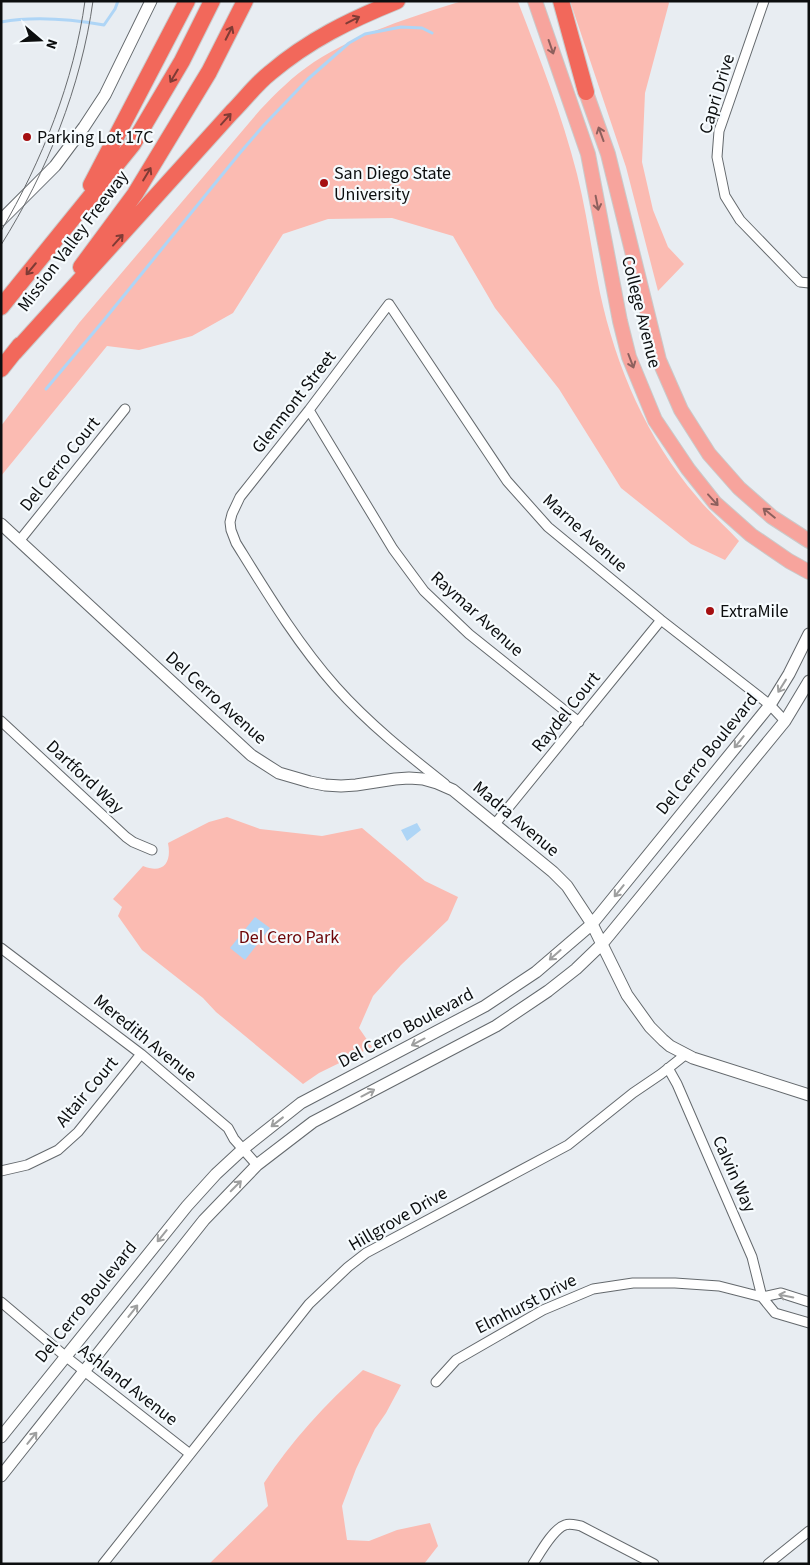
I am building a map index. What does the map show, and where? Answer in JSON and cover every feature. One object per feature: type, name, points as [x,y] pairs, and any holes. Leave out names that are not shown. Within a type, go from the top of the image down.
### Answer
[{"type":"highway","points":[[74,218],[187,1]]},
{"type":"highway","name":"Mission Valley Freeway","points":[[1,306],[133,144],[182,61],[212,1]]},
{"type":"highway","name":"Mission Valley Freeway","points":[[1,369],[135,194],[209,72],[245,1]]},
{"type":"highway","points":[[14,354],[232,112],[269,74],[308,44],[357,18],[397,1]]},
{"type":"highway","points":[[561,1],[586,92]]},
{"type":"main road","name":"College Avenue","points":[[534,1],[588,154],[626,348],[654,420],[688,469],[715,503],[751,535],[809,572]]},
{"type":"main road","name":"College Avenue","points":[[553,1],[608,154],[659,360],[681,410],[709,454],[739,488],[772,517],[809,541]]},
{"type":"street","points":[[1,220],[55,166],[84,127],[105,95],[151,1]]},
{"type":"street","name":"Capri Drive","points":[[764,1],[719,131],[717,157],[725,196],[740,220],[800,282],[809,283]]},
{"type":"street","name":"Glenmont Street","points":[[230,522],[240,496],[389,304]]},
{"type":"street","name":"Marne Avenue","points":[[389,304],[507,481],[548,528],[770,705],[785,721]]},
{"type":"street","name":"Del Cerro Court","points":[[20,540],[125,409]]},
{"type":"street","name":"Raymar Avenue","points":[[308,410],[393,549],[424,591],[469,634],[579,722]]},
{"type":"street","name":"Madra Avenue","points":[[230,522],[236,543],[293,633],[315,662],[352,704],[408,755],[496,824],[567,886],[592,924],[627,995],[650,1027],[670,1046],[685,1055],[809,1095]]},
{"type":"street","name":"Del Cerro Avenue","points":[[1,524],[235,741],[251,755],[280,773],[310,782],[341,786],[395,779],[423,779],[453,790]]},
{"type":"street","name":"Raydel Court","points":[[496,824],[661,620]]},
{"type":"street","name":"Del Cerro Boulevard","points":[[1,1437],[187,1206],[216,1174],[243,1149],[301,1103],[485,1006],[536,972],[592,924],[770,705],[790,674],[809,634]]},
{"type":"street","points":[[1,1476],[204,1220],[257,1165],[313,1122],[474,1039],[523,1010],[576,969],[602,944],[785,721],[809,681]]},
{"type":"street","name":"Dartford Way","points":[[1,721],[126,837],[152,850]]},
{"type":"street","name":"Meredith Avenue","points":[[1,948],[141,1054],[228,1128],[234,1139],[257,1165]]},
{"type":"street","name":"Altair Court","points":[[1,1171],[27,1166],[58,1150],[78,1132],[141,1054]]},
{"type":"street","name":"Hillgrove Drive","points":[[103,1564],[309,1304],[348,1267],[366,1253],[568,1145],[685,1055]]},
{"type":"street","name":"Calvin Way","points":[[668,1068],[677,1084],[752,1257],[762,1297]]},
{"type":"street","name":"Elmhurst Drive","points":[[436,1382],[456,1360],[543,1310],[593,1289],[633,1283],[675,1283],[719,1286],[762,1297],[781,1293],[809,1302]]},
{"type":"street","points":[[762,1297],[775,1313],[809,1323]]},
{"type":"street","name":"Ashland Avenue","points":[[1,1302],[65,1356],[190,1454]]},
{"type":"street","points":[[534,1564],[552,1535],[562,1526],[571,1524],[581,1526],[654,1564]]},
{"type":"street","points":[[768,1564],[809,1531]]},
{"type":"green space","points":[[462,1],[518,2],[565,130],[584,204],[600,293],[615,348],[625,375],[649,426],[679,475],[702,503],[739,541],[725,560],[691,544],[621,488],[559,389],[495,308],[453,236],[392,218],[328,219],[283,234],[233,313],[192,336],[139,350],[107,346],[1,476],[1,426],[79,323],[260,110],[299,73],[349,42],[424,13]]},
{"type":"green space","points":[[570,1],[668,1],[669,3],[645,93],[642,162],[653,210],[668,247],[684,264],[658,291],[626,167]]},
{"type":"green space","name":"Del Cero Park","points":[[227,817],[260,829],[322,836],[362,828],[425,881],[458,897],[448,920],[401,965],[373,996],[359,1028],[372,1047],[319,1073],[303,1084],[216,1012],[203,998],[142,950],[118,916],[122,907],[113,899],[143,866],[156,869],[164,865],[169,856],[168,843],[209,822]]},
{"type":"green space","points":[[363,1370],[401,1385],[375,1429],[356,1469],[342,1506],[347,1540],[369,1541],[397,1530],[430,1523],[438,1546],[424,1564],[209,1564],[268,1506],[264,1483],[274,1467],[310,1424]]},
{"type":"water","points":[[417,823],[421,830],[407,841],[401,830]]},
{"type":"water","points":[[255,917],[270,928],[245,960],[230,948]]},
{"type":"waterway","points":[[1,22],[52,19],[104,25],[118,1]]},
{"type":"waterway","points":[[46,389],[239,154],[308,79],[349,43],[365,34],[401,27],[422,28],[432,33]]},
{"type":"tram line","points":[[1,231],[30,177],[54,120],[73,61],[85,1]]},
{"type":"tram line","points":[[1,245],[33,188],[60,128],[80,65],[93,1]]},
{"type":"place","name":"Parking Lot 17C","points":[[27,137]]},
{"type":"place","name":"San Diego State University","points":[[324,183]]},
{"type":"place","name":"ExtraMile","points":[[710,611]]}]
